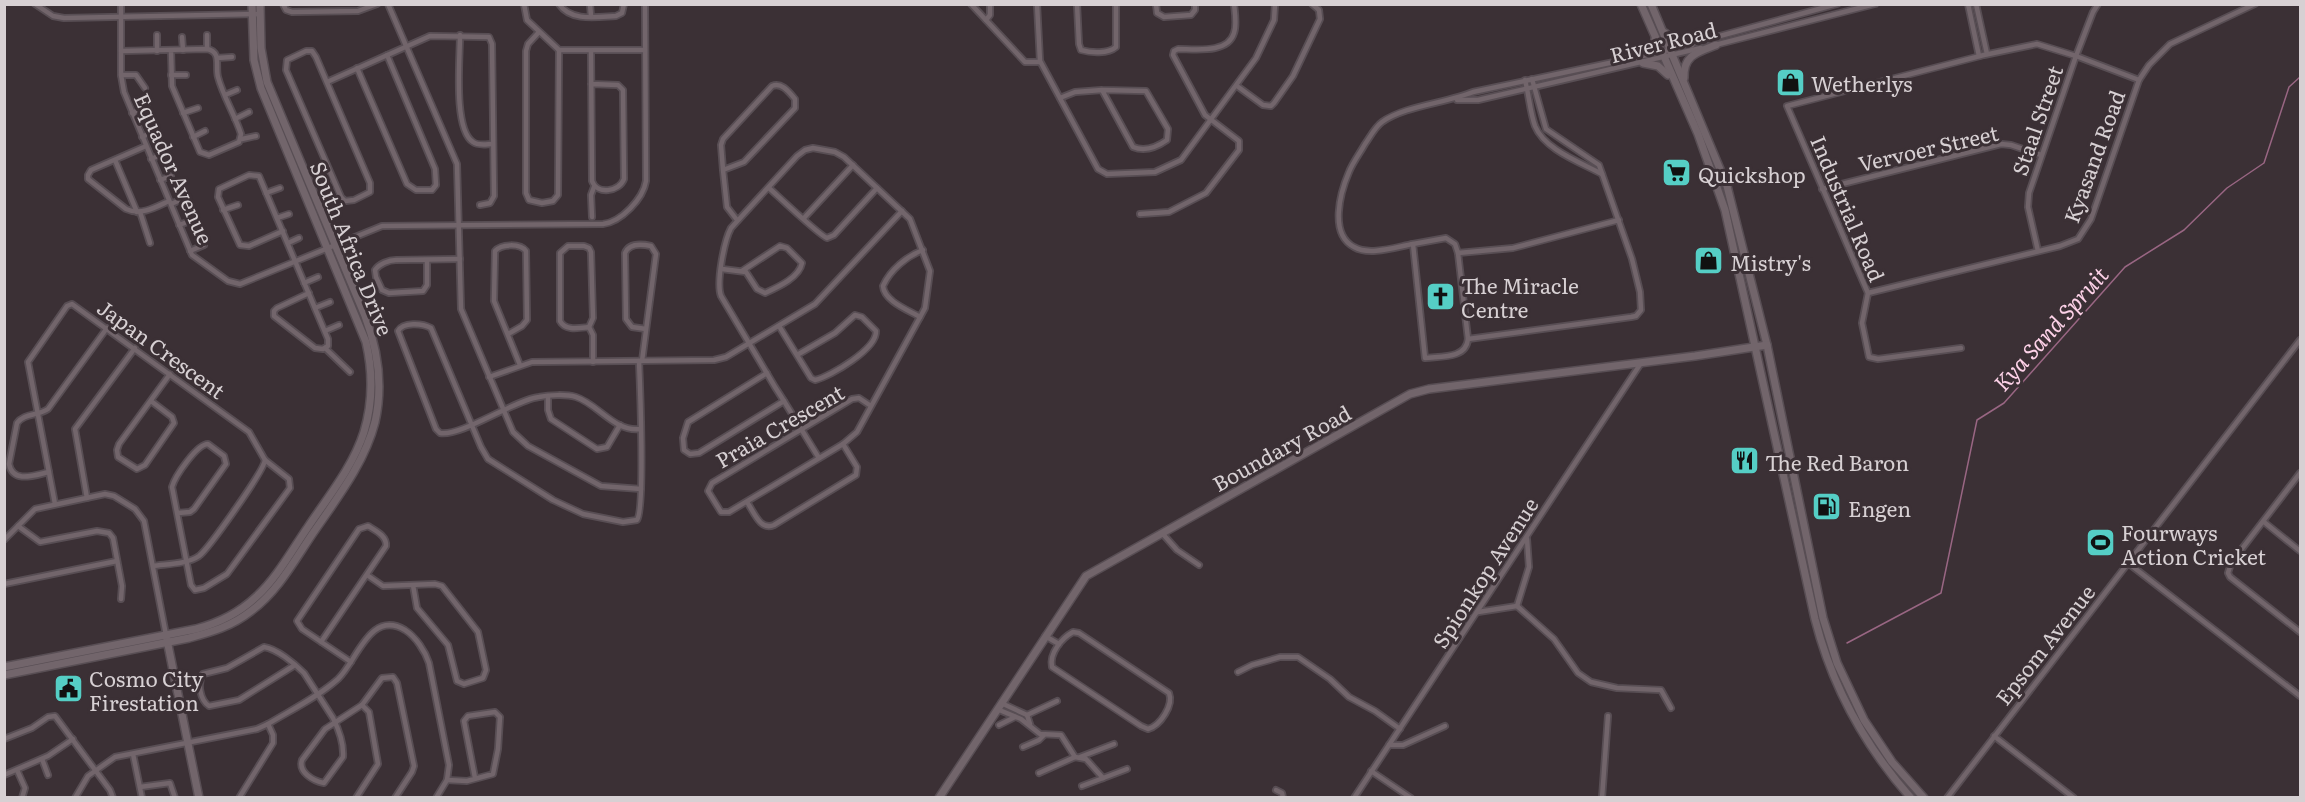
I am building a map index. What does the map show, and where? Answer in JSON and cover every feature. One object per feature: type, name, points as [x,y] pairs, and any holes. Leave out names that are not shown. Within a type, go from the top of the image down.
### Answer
[{"type":"street","points":[[35,4],[61,18],[256,14]]},
{"type":"street","name":"Equador Avenue","points":[[121,4],[123,92],[190,251],[197,259],[228,281],[240,284],[296,263]]},
{"type":"street","name":"South Africa Drive","points":[[4,675],[226,627],[244,617],[267,597],[282,578],[352,476],[367,447],[378,404],[379,380],[369,326],[333,248],[267,82],[256,14],[252,4]]},
{"type":"street","name":"South Africa Drive","points":[[256,14],[260,4]]},
{"type":"street","points":[[284,4],[286,10],[292,12],[354,12],[377,4]]},
{"type":"street","points":[[350,4],[354,12]]},
{"type":"street","points":[[388,4],[458,164],[461,309],[503,411],[517,438],[580,475],[609,488],[641,489]]},
{"type":"street","points":[[524,4],[526,18],[559,50],[645,50]]},
{"type":"street","points":[[559,4],[571,16],[618,16],[623,12],[624,4]]},
{"type":"street","points":[[590,4],[591,16]]},
{"type":"street","points":[[296,263],[382,226],[603,224],[613,222],[620,217],[642,194],[646,181],[645,4]]},
{"type":"street","points":[[972,4],[1025,62],[1041,63]]},
{"type":"street","points":[[986,20],[990,16],[990,4]]},
{"type":"street","points":[[1037,4],[1038,53],[1041,63],[1098,169],[1107,174],[1162,170],[1182,158],[1255,61],[1274,20],[1275,4]]},
{"type":"street","points":[[1077,4],[1078,44],[1081,50],[1089,52],[1109,51],[1116,47],[1116,4]]},
{"type":"street","points":[[1155,4],[1157,13],[1164,17],[1191,15],[1195,10],[1195,4]]},
{"type":"street","points":[[1140,214],[1172,211],[1206,193],[1240,146],[1238,140],[1203,113],[1173,53],[1178,49],[1218,48],[1227,44],[1235,32],[1234,4]]},
{"type":"street","points":[[1237,86],[1263,105],[1272,105],[1290,81],[1320,19],[1318,10],[1312,4]]},
{"type":"street","points":[[1641,4],[1719,188],[1757,347],[1824,653],[1857,724],[1886,768],[1911,798]]},
{"type":"street","points":[[1650,4],[1727,186],[1767,345],[1829,640],[1851,697],[1864,720],[1892,762],[1924,798]]},
{"type":"street","name":"River Road","points":[[1454,100],[1478,100],[1643,63],[1691,44],[1837,4]]},
{"type":"street","name":"River Road","points":[[1672,52],[1716,45],[1875,4]]},
{"type":"street","points":[[1968,4],[1979,56],[2037,44],[2139,80]]},
{"type":"street","points":[[1976,4],[1987,54]]},
{"type":"street","name":"Staal Street","points":[[2038,251],[2028,200],[2076,56],[2098,4]]},
{"type":"street","name":"Kyasand Road","points":[[1868,293],[2072,243],[2086,228],[2139,80],[2149,65],[2170,44],[2252,5]]},
{"type":"street","points":[[1662,29],[1674,41],[1691,44]]},
{"type":"street","points":[[538,32],[528,44],[526,51],[526,193],[529,200],[533,202],[554,201],[558,195],[559,50]]},
{"type":"street","points":[[157,35],[157,51]]},
{"type":"street","points":[[207,35],[207,49]]},
{"type":"street","points":[[327,82],[432,35],[486,35],[492,41],[494,196],[490,203],[480,205]]},
{"type":"street","points":[[460,35],[460,117],[472,141],[477,144],[492,144]]},
{"type":"street","points":[[182,37],[183,50]]},
{"type":"street","points":[[1650,53],[1654,48],[1655,38]]},
{"type":"street","points":[[1684,83],[1685,65],[1690,57],[1716,45]]},
{"type":"street","points":[[121,51],[207,49],[214,52],[217,58],[217,75],[242,139]]},
{"type":"street","points":[[171,50],[173,88],[200,152],[207,156],[242,139],[256,136]]},
{"type":"street","points":[[312,51],[327,82],[371,186],[368,194],[351,201],[345,201],[341,197],[286,70],[285,62],[292,56],[312,51]]},
{"type":"street","points":[[591,51],[592,181],[594,187],[591,195],[592,217]]},
{"type":"street","name":"River Road","points":[[1454,100],[1473,92],[1525,80],[1650,53],[1662,55]]},
{"type":"street","points":[[357,68],[407,184],[416,190],[432,190],[436,185],[435,169],[387,55]]},
{"type":"street","name":"Industrial Road","points":[[1961,348],[1878,359],[1869,357],[1862,323],[1868,293],[1787,106],[1979,56]]},
{"type":"street","points":[[217,58],[232,57]]},
{"type":"street","points":[[1643,63],[1662,68],[1677,87]]},
{"type":"street","points":[[121,75],[136,75],[145,88]]},
{"type":"street","points":[[171,75],[186,75]]},
{"type":"street","points":[[1468,339],[1636,316],[1641,310],[1641,297],[1632,259],[1599,165],[1546,129],[1532,79]]},
{"type":"street","points":[[1525,80],[1536,126],[1544,140],[1602,174]]},
{"type":"street","points":[[591,84],[618,84],[624,92],[624,179],[617,188],[594,187]]},
{"type":"street","points":[[723,170],[744,162],[795,108],[795,99],[783,87],[776,84],[772,86],[723,139],[721,145],[723,170],[727,207],[737,220]]},
{"type":"street","points":[[225,95],[237,90]]},
{"type":"street","points":[[1060,98],[1077,91],[1102,90],[1146,91],[1168,129],[1167,140],[1152,148],[1133,147],[1102,90]]},
{"type":"street","points":[[1413,244],[1425,358],[1461,353],[1466,348],[1468,339],[1455,244],[1446,238],[1370,250],[1356,249],[1344,240],[1338,225],[1342,193],[1349,170],[1380,123],[1396,114],[1454,100]]},
{"type":"street","points":[[132,113],[147,106]]},
{"type":"street","points":[[183,113],[198,108]]},
{"type":"street","points":[[235,119],[249,112]]},
{"type":"street","points":[[142,137],[156,130]]},
{"type":"street","points":[[193,137],[205,131]]},
{"type":"street","name":"Vervoer Street","points":[[1822,189],[2001,144],[2011,145],[2041,156]]},
{"type":"street","points":[[146,146],[91,170],[88,178],[126,209],[138,212],[185,198]]},
{"type":"street","points":[[819,458],[720,294],[719,285],[728,233],[737,220],[799,154],[808,149],[836,152],[853,165],[912,221],[930,276],[926,305],[855,435],[843,444],[747,501],[763,525],[768,527],[774,525],[856,475],[857,467],[843,444]]},
{"type":"street","points":[[151,159],[165,153]]},
{"type":"street","points":[[115,160],[150,243]]},
{"type":"street","points":[[804,218],[853,165]]},
{"type":"street","points":[[283,231],[249,246],[241,246],[218,195],[219,189],[249,175],[258,175],[283,231],[325,331],[329,344],[325,348]]},
{"type":"street","points":[[160,180],[171,176]]},
{"type":"street","points":[[266,193],[280,188]]},
{"type":"street","points":[[769,188],[820,235],[830,237],[877,188]]},
{"type":"street","points":[[224,210],[238,205]]},
{"type":"street","points":[[489,377],[532,362],[718,360],[731,355],[819,300],[902,211]]},
{"type":"street","points":[[277,218],[289,214]]},
{"type":"street","points":[[179,225],[193,220]]},
{"type":"street","points":[[1458,253],[1513,248],[1619,220]]},
{"type":"street","points":[[288,243],[299,238]]},
{"type":"street","points":[[190,251],[204,245]]},
{"type":"street","points":[[640,429],[632,430],[620,425],[577,397],[548,396],[537,397],[472,424],[442,434],[436,429],[398,338],[398,332],[402,326],[424,325],[430,328],[472,424],[488,459],[553,500],[583,514],[623,522],[635,521],[640,514],[641,489],[640,361],[646,329],[656,251],[650,246],[633,245],[628,247],[625,253],[626,319],[632,327],[646,329]]},
{"type":"street","points":[[508,334],[522,326],[527,320],[525,251],[520,246],[499,247],[494,254],[494,301],[520,365]]},
{"type":"street","points":[[568,246],[584,246],[591,252],[593,318],[589,327],[567,327],[560,321],[560,253],[568,246]]},
{"type":"street","points":[[722,268],[742,270],[748,274],[757,289],[765,293],[794,276],[801,269],[802,263],[787,248],[780,246],[742,270]]},
{"type":"street","points":[[920,317],[894,302],[884,292],[883,286],[886,279],[908,256],[922,250]]},
{"type":"street","points":[[427,260],[427,285],[423,291],[389,293],[382,290],[375,274],[379,265],[394,260],[460,259]]},
{"type":"street","points":[[304,283],[318,278]]},
{"type":"street","points":[[309,293],[277,308],[274,316],[315,348],[325,348],[350,372]]},
{"type":"street","points":[[315,308],[330,302]]},
{"type":"street","name":"Japan Crescent","points":[[55,504],[28,360],[70,304],[75,305],[251,433],[265,460]]},
{"type":"street","points":[[778,326],[811,378],[819,379],[862,353],[875,339],[876,331],[862,317],[855,315],[835,333],[797,355]]},
{"type":"street","points":[[325,331],[339,325]]},
{"type":"street","points":[[589,327],[593,335],[593,362]]},
{"type":"street","points":[[49,472],[19,477],[12,473],[9,466],[18,421],[48,409],[107,328]]},
{"type":"street","name":"Epsom Avenue","points":[[1947,798],[2301,340]]},
{"type":"street","name":"Boundary Road","points":[[939,798],[1086,576],[1415,392],[1767,345]]},
{"type":"street","points":[[87,498],[75,429],[135,348]]},
{"type":"street","name":"Spionkop Avenue","points":[[1354,798],[1641,363]]},
{"type":"street","points":[[768,373],[688,422],[684,430],[684,450],[690,454],[699,453],[784,401]]},
{"type":"street","points":[[151,401],[172,417],[174,423],[145,465],[137,469],[118,457],[117,450],[151,401],[170,374]]},
{"type":"street","points":[[548,396],[551,419],[597,449],[607,447],[620,425]]},
{"type":"street","name":"Praia Crescent","points":[[747,501],[725,513],[718,509],[709,494],[710,485],[854,399],[861,399],[871,406]]},
{"type":"street","points":[[153,566],[186,560],[201,554],[252,486],[265,460],[291,481],[291,485],[228,573],[204,588],[195,590],[191,585],[186,560],[178,513],[172,489],[174,482],[200,446],[208,444],[225,458],[225,466],[194,509],[190,512],[178,513]]},
{"type":"street","points":[[2301,473],[2231,563],[2228,573],[2230,577],[2301,632]]},
{"type":"street","points":[[4,540],[35,509],[55,504],[112,495],[140,513],[153,566],[199,798]]},
{"type":"street","points":[[2264,522],[2301,551]]},
{"type":"street","points":[[18,526],[40,542],[105,531],[113,538],[122,586],[121,599]]},
{"type":"street","points":[[321,642],[387,543],[370,527],[364,526],[359,529],[298,620],[299,627],[321,642],[351,662]]},
{"type":"street","points":[[1162,533],[1177,550],[1199,565]]},
{"type":"street","points":[[1517,606],[1530,567],[1526,538]]},
{"type":"street","points":[[4,584],[117,561]]},
{"type":"street","points":[[2128,563],[2301,696]]},
{"type":"street","points":[[367,576],[382,586],[413,585],[440,585],[475,626],[486,670],[483,678],[464,684],[457,681],[447,642],[416,605],[413,585]]},
{"type":"street","points":[[1478,612],[1517,606]]},
{"type":"street","points":[[1517,606],[1554,639],[1570,664],[1585,678],[1598,685],[1661,690],[1671,708]]},
{"type":"street","points":[[75,798],[86,778],[113,758],[268,724],[338,679],[367,636],[378,628],[397,627],[414,638],[426,654],[431,669],[448,761],[447,780],[436,798]]},
{"type":"street","points":[[1072,632],[1079,633],[1169,693],[1171,700],[1166,715],[1154,727],[1148,729],[1052,667],[1052,659],[1059,644],[1072,632]]},
{"type":"street","points":[[1045,636],[1059,644]]},
{"type":"street","name":"South Africa Drive","points":[[4,668],[167,639]]},
{"type":"street","points":[[295,665],[239,699],[209,706],[204,702],[200,687],[200,677],[203,674],[227,669],[262,648],[270,648],[295,665],[304,673],[335,722],[340,735],[343,757],[327,781],[320,783],[302,770],[301,763],[320,734],[335,722],[362,705],[382,678],[390,676],[396,679],[414,766],[395,798]]},
{"type":"street","points":[[1238,672],[1252,665],[1280,657],[1298,657],[1330,679],[1349,697],[1376,711],[1400,729]]},
{"type":"street","points":[[2295,692],[2301,684]]},
{"type":"street","points":[[999,725],[1017,715],[1026,715],[1057,701]]},
{"type":"street","points":[[356,798],[378,760],[369,712],[362,705]]},
{"type":"street","points":[[999,706],[1017,715],[1044,735],[1061,735],[1077,757],[1086,759],[1103,778]]},
{"type":"street","points":[[447,780],[461,782],[488,777],[495,772],[500,717],[495,711],[468,716],[464,720],[475,778]]},
{"type":"street","points":[[4,740],[32,728],[52,715],[56,717],[96,770],[113,798]]},
{"type":"street","points":[[1026,715],[1030,724]]},
{"type":"street","points":[[1602,798],[1608,716]]},
{"type":"street","points":[[239,798],[273,743],[273,735],[268,724]]},
{"type":"street","points":[[1389,745],[1403,745],[1445,726]]},
{"type":"street","points":[[1023,747],[1039,740],[1044,735]]},
{"type":"street","points":[[1994,736],[2074,798]]},
{"type":"street","points":[[4,775],[42,759],[73,739]]},
{"type":"street","points":[[1039,773],[1114,744]]},
{"type":"street","points":[[133,753],[142,798]]},
{"type":"street","points":[[42,759],[48,774]]},
{"type":"street","points":[[1082,786],[1128,769]]},
{"type":"street","points":[[17,770],[25,788],[22,798]]},
{"type":"street","points":[[1371,771],[1411,798]]},
{"type":"street","points":[[140,787],[170,783],[175,798]]},
{"type":"street","points":[[1276,790],[1282,793],[1283,798]]},
{"type":"waterway","name":"Kya Sand Spruit","points":[[1847,643],[1941,593],[1977,420],[2004,403],[2125,267],[2184,230],[2227,188],[2264,163],[2289,87],[2300,77]]},
{"type":"place","name":"Wetherlys","points":[[1790,82]]},
{"type":"place","name":"Quickshop","points":[[1677,173]]},
{"type":"place","name":"Mistry's","points":[[1709,261]]},
{"type":"place","name":"The Miracle Centre","points":[[1440,296]]},
{"type":"place","name":"The Red Baron","points":[[1744,461]]},
{"type":"place","name":"Engen","points":[[1827,507]]},
{"type":"place","name":"Fourways Action Cricket","points":[[2100,543]]},
{"type":"place","name":"Cosmo City Firestation","points":[[68,689]]}]
